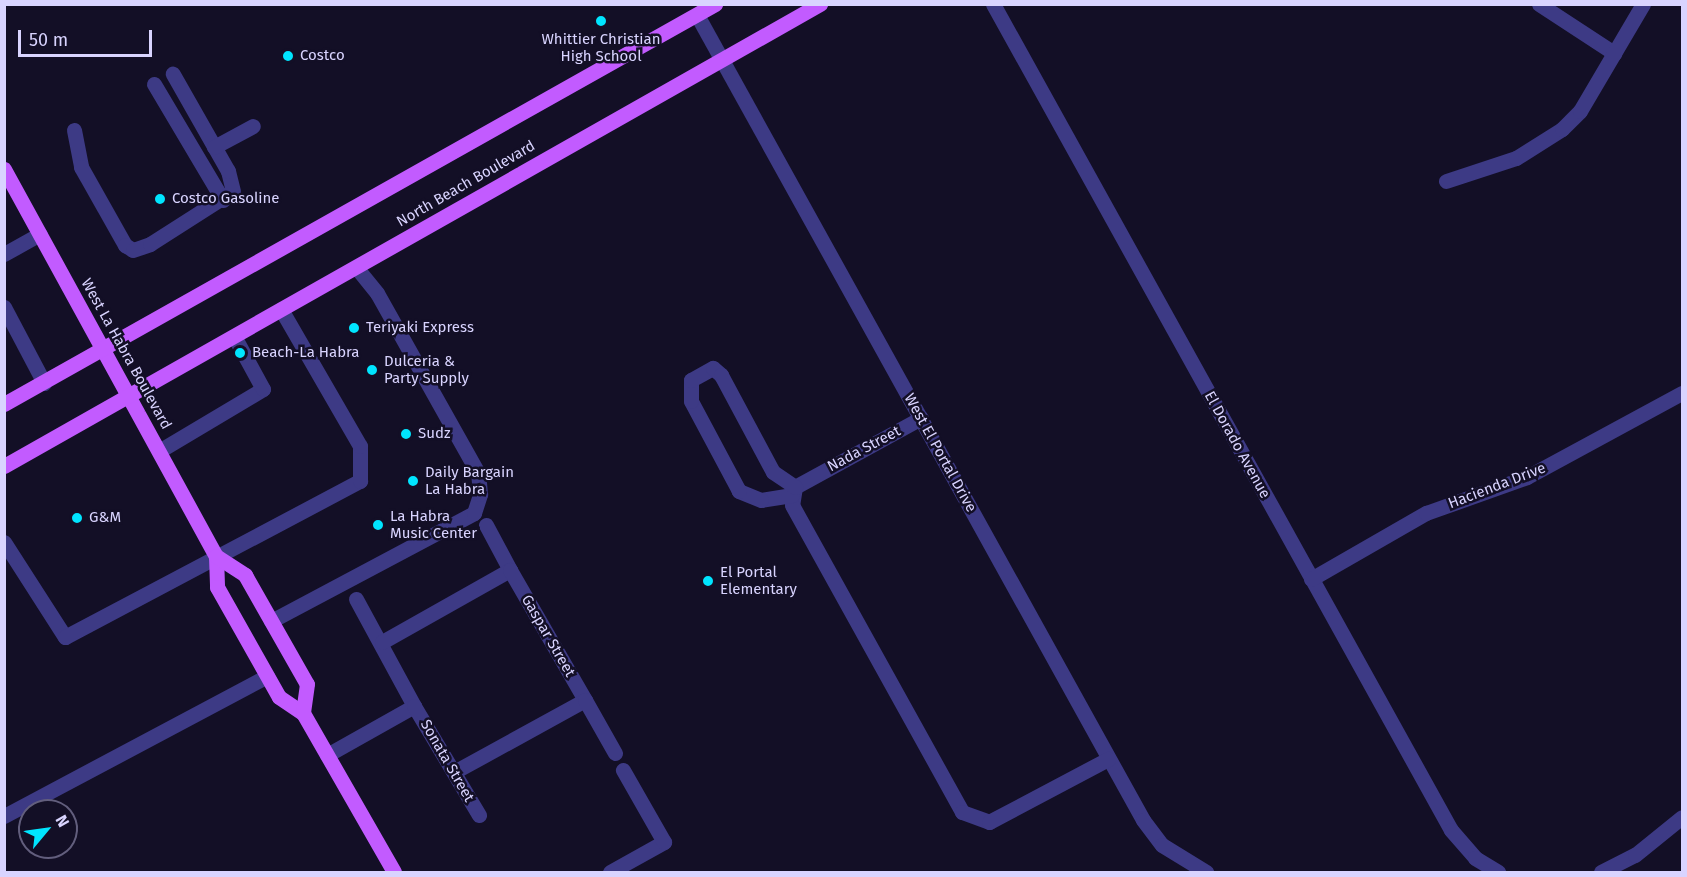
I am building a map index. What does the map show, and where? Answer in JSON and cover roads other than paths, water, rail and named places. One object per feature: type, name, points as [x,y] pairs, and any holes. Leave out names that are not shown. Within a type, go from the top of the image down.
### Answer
[{"type":"main road","points":[[4,404],[104,351],[715,4]]},
{"type":"main road","name":"North Beach Boulevard","points":[[4,465],[820,4]]},
{"type":"main road","name":"West La Habra Boulevard","points":[[4,169],[216,556],[217,586],[279,697],[303,713],[388,871]]},
{"type":"main road","name":"West La Habra Boulevard","points":[[216,556],[245,575],[307,684],[303,713]]},
{"type":"street","name":"El Dorado Avenue","points":[[993,4],[1451,830],[1475,858],[1498,873]]},
{"type":"street","points":[[1539,4],[1614,53]]},
{"type":"street","points":[[1446,181],[1541,145],[1580,111],[1643,4]]},
{"type":"street","name":"West El Portal Drive","points":[[697,15],[1108,759],[1162,845],[1206,873]]},
{"type":"street","points":[[74,130],[81,167],[133,250],[223,200],[233,184],[172,74]]},
{"type":"street","points":[[154,84],[223,200]]},
{"type":"street","points":[[214,147],[253,126]]},
{"type":"street","points":[[4,254],[40,234]]},
{"type":"street","points":[[271,621],[474,513],[480,494],[478,473],[377,293],[356,267]]},
{"type":"street","points":[[4,307],[44,383]]},
{"type":"street","points":[[4,542],[65,637],[360,481],[360,446],[281,309]]},
{"type":"street","points":[[159,451],[263,389],[234,336]]},
{"type":"street","name":"Nada Street","points":[[798,487],[773,472],[722,375],[713,368],[691,380],[691,401],[739,491],[761,500],[798,487],[921,418]]},
{"type":"street","name":"Hacienda Drive","points":[[1311,579],[1426,513],[1554,464],[1683,393]]},
{"type":"street","points":[[798,487],[962,812],[989,822],[1108,759]]},
{"type":"street","name":"Gaspar Street","points":[[486,525],[615,753]]},
{"type":"street","points":[[382,642],[510,570]]},
{"type":"street","name":"Sonata Street","points":[[356,599],[382,642],[414,706],[479,815]]},
{"type":"street","points":[[4,816],[267,676]]},
{"type":"street","points":[[454,772],[585,700]]},
{"type":"street","name":"Sonata Street","points":[[327,755],[414,706]]},
{"type":"street","points":[[610,873],[664,842],[623,770]]},
{"type":"street","points":[[1601,873],[1635,855],[1683,817]]},
{"type":"place","name":"Whittier Christian High School","points":[[601,21]]},
{"type":"place","name":"Costco","points":[[288,56]]},
{"type":"place","name":"Costco Gasoline","points":[[160,199]]},
{"type":"place","name":"Teriyaki Express","points":[[354,328]]},
{"type":"place","name":"Beach-La Habra","points":[[240,353]]},
{"type":"place","name":"Dulceria & Party Supply","points":[[372,370]]},
{"type":"place","name":"Sudz","points":[[406,434]]},
{"type":"place","name":"Daily Bargain La Habra","points":[[413,481]]},
{"type":"place","name":"G&M","points":[[77,518]]},
{"type":"place","name":"La Habra Music Center","points":[[378,525]]},
{"type":"place","name":"El Portal Elementary","points":[[708,581]]}]
